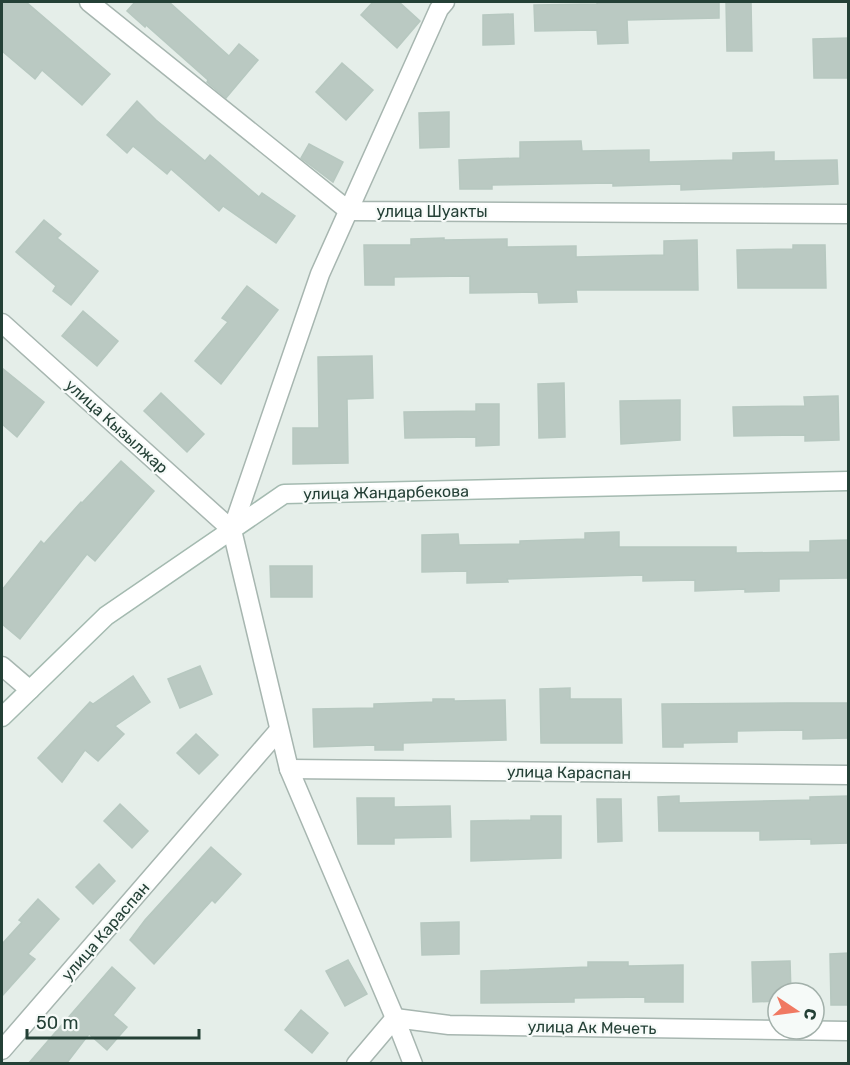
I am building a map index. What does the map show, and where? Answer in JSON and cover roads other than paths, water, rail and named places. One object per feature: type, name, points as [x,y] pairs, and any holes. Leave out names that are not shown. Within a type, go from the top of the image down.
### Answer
[{"type":"street","points":[[89,2],[349,211]]},
{"type":"street","points":[[413,1064],[289,769],[232,530],[320,274],[439,9],[445,2]]},
{"type":"street","name":"улица Шуакты","points":[[349,211],[849,214]]},
{"type":"street","name":"улица Кызылжар","points":[[2,323],[232,530]]},
{"type":"street","name":"улица Жандарбекова","points":[[2,717],[106,616],[284,494],[849,481]]},
{"type":"street","points":[[2,666],[30,690]]},
{"type":"street","name":"улица Караспан","points":[[2,1050],[279,729]]},
{"type":"street","name":"улица Караспан","points":[[289,769],[849,775]]},
{"type":"street","points":[[356,1064],[395,1018]]},
{"type":"street","name":"улица Ак Мечеть","points":[[395,1018],[449,1025],[849,1031]]}]
